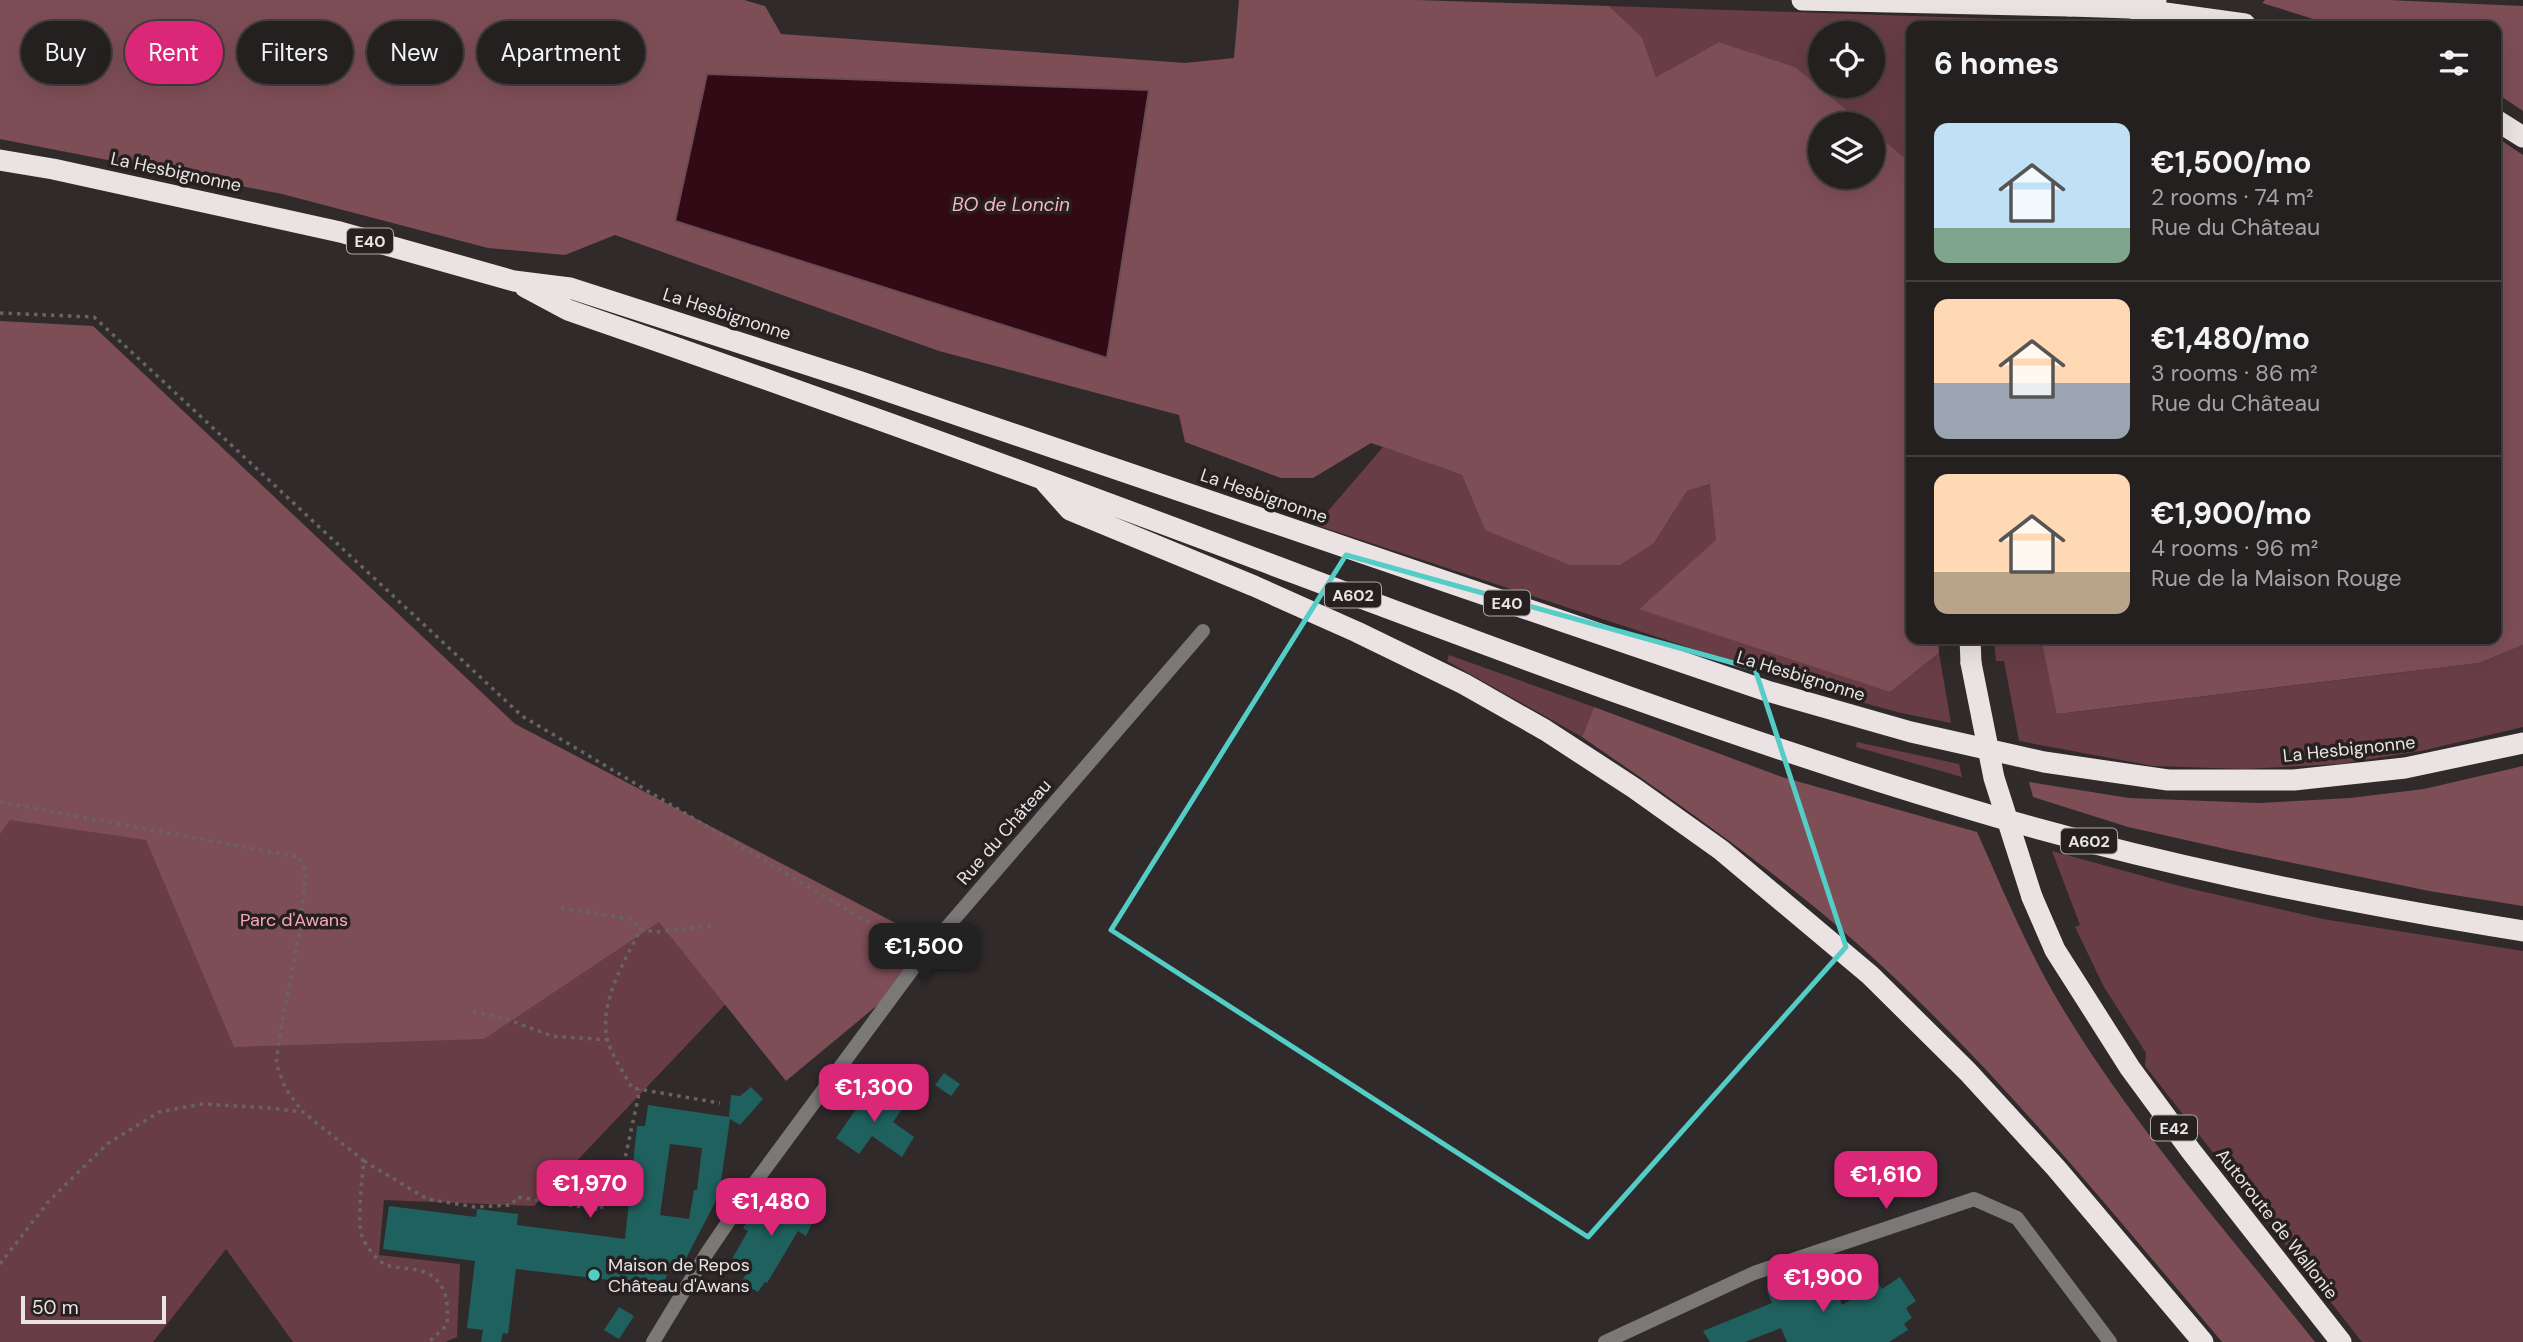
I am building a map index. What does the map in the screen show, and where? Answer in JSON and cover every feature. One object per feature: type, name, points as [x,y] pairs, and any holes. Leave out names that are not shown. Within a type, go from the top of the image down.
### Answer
[{"type":"highway","points":[[1802,0],[2130,8],[2222,21]]},
{"type":"highway","points":[[2142,21],[2156,0]]},
{"type":"highway","points":[[2501,123],[2523,137]]},
{"type":"highway","name":"La Hesbignonne","points":[[0,160],[340,232],[514,281],[570,288],[597,296],[872,385],[1767,691],[1924,735],[2044,762],[2168,780],[2294,780],[2393,769],[2523,743]]},
{"type":"highway","points":[[514,281],[568,310],[843,405],[1041,478],[1070,510],[1357,632],[1464,684],[1545,730],[1634,788],[1721,850],[1870,975],[1968,1072],[2056,1168],[2203,1342]]},
{"type":"highway","name":"A602","points":[[1041,478],[1605,689],[1781,750],[1963,808],[2184,867],[2374,906],[2523,931]]},
{"type":"highway","name":"Autoroute de Wallonie","points":[[1970,644],[1971,663],[1994,778],[2032,897],[2055,950],[2130,1068],[2341,1342]]},
{"type":"street","name":"Rue du Château","points":[[653,1342],[707,1253],[756,1181],[923,955],[1203,631]]},
{"type":"street","points":[[1605,1342],[1754,1273],[1974,1199],[2017,1218],[2110,1342]]},
{"type":"path","points":[[0,313],[94,317],[523,716],[923,955]]},
{"type":"path","points":[[0,802],[299,857],[306,871],[300,929],[276,1063],[285,1088],[303,1112],[364,1161],[427,1199],[475,1207],[512,1205],[517,1198],[601,1210],[608,1164],[624,1163],[640,1089]]},
{"type":"path","points":[[561,908],[631,919],[641,929],[656,932],[711,926]]},
{"type":"path","points":[[641,929],[615,978],[606,1020],[607,1040],[632,1088],[720,1103]]},
{"type":"path","points":[[473,1011],[512,1021],[552,1037],[607,1040]]},
{"type":"path","points":[[0,1264],[48,1202],[107,1144],[159,1112],[202,1104],[303,1112]]},
{"type":"path","points":[[364,1161],[360,1183],[362,1236],[384,1264],[431,1274],[445,1289],[447,1325],[426,1342]]},
{"type":"highlighted area","points":[[1346,555],[1755,669],[1846,947],[1588,1237],[1111,930]]},
{"type":"green space","points":[[0,0],[744,0],[765,6],[781,34],[1185,63],[1234,58],[1239,0],[1416,0],[1609,6],[1642,37],[1656,77],[1719,42],[1795,67],[1808,78],[1808,98],[1833,98],[1849,112],[1808,112],[1808,189],[1885,189],[1885,141],[1906,159],[1906,644],[1938,644],[1939,653],[1890,692],[1639,609],[1716,540],[1710,484],[1687,491],[1654,543],[1620,565],[1570,565],[1485,530],[1462,475],[1371,443],[1313,478],[1281,478],[1185,442],[1179,415],[939,351],[615,235],[565,255],[488,248],[282,194],[0,139]]},
{"type":"green space","points":[[2265,0],[2387,0],[2523,6],[2523,111],[2501,96],[2501,21],[2320,21],[2262,3]]},
{"type":"green space","points":[[1609,6],[2031,21],[1906,21],[1906,159],[1885,141],[1885,112],[1849,112],[1832,98],[1885,98],[1885,21],[1808,21],[1808,78],[1794,67],[1719,42],[1656,77],[1642,37]]},
{"type":"green space","points":[[2501,140],[2523,155],[2523,645],[2479,663],[2057,714],[2042,644],[2501,644]]},
{"type":"green space","points":[[0,321],[93,326],[515,724],[945,949],[786,1081],[659,922],[484,1039],[234,1047],[146,840],[10,820],[0,834]]},
{"type":"green space","name":"Parc d'Awans","points":[[0,326],[93,326],[515,724],[833,891],[534,1206],[384,1200],[379,1255],[460,1264],[457,1337],[445,1342],[293,1342],[226,1249],[153,1342],[0,1342]]},
{"type":"green space","points":[[1383,447],[1462,475],[1485,530],[1654,543],[1687,491],[1711,484],[1717,540],[1640,608],[1890,692],[1939,653],[1951,723],[1831,694],[1316,525]]},
{"type":"green space","points":[[1994,644],[2042,644],[2058,714],[2479,663],[2523,645],[2523,727],[2421,751],[2339,764],[2244,769],[2153,766],[2019,741],[2004,661],[1996,661]]},
{"type":"green space","points":[[1449,655],[1594,707],[1582,737],[1447,661]]},
{"type":"green space","points":[[1594,707],[1782,777],[1977,832],[2037,962],[2088,1048],[2182,1177],[2315,1342],[2222,1342],[2029,1116],[1927,1009],[1817,909],[1671,799],[1582,737]]},
{"type":"green space","points":[[1857,742],[1959,764],[1962,777],[1856,747]]},
{"type":"green space","points":[[2523,766],[2523,906],[2429,891],[2128,827],[2033,797],[2029,782],[2129,798],[2259,803],[2350,798],[2424,789]]},
{"type":"green space","points":[[2052,851],[2183,887],[2323,919],[2523,951],[2523,1342],[2362,1342],[2145,1066],[2146,1053],[2104,987],[2075,927],[2080,925]]},
{"type":"water","name":"BO de Loncin","points":[[707,74],[1149,90],[1107,358],[675,221]]},
{"type":"building","points":[[944,1073],[960,1084],[951,1096],[935,1085]]},
{"type":"building","points":[[859,1086],[886,1103],[891,1097],[904,1106],[893,1122],[914,1137],[902,1157],[872,1136],[859,1154],[836,1138],[856,1109],[848,1104]]},
{"type":"building","points":[[751,1087],[763,1099],[740,1125],[730,1119],[719,1195],[682,1266],[669,1272],[661,1286],[516,1269],[508,1334],[503,1333],[501,1342],[481,1342],[483,1330],[467,1328],[475,1261],[383,1249],[389,1206],[476,1217],[477,1209],[518,1214],[517,1225],[625,1239],[637,1126],[645,1126],[648,1105],[729,1117],[731,1095],[740,1096]],"holes":[[[670,1144],[702,1148],[697,1190],[694,1190],[689,1219],[660,1215]]]},
{"type":"building","points":[[779,1188],[813,1204],[808,1211],[816,1215],[806,1236],[798,1231],[767,1283],[765,1282],[758,1292],[741,1283],[746,1274],[728,1266],[748,1231],[743,1228],[753,1214],[762,1220]]},
{"type":"building","points":[[1827,1268],[1842,1305],[1878,1283],[1882,1289],[1900,1277],[1916,1301],[1906,1308],[1912,1318],[1904,1324],[1908,1330],[1889,1342],[1787,1342],[1781,1328],[1745,1342],[1710,1342],[1703,1331],[1772,1303],[1767,1291]]},
{"type":"building","points":[[619,1307],[634,1316],[619,1339],[604,1330]]},
{"type":"place","name":"Maison de Repos Château d'Awans","points":[[594,1275]]}]
